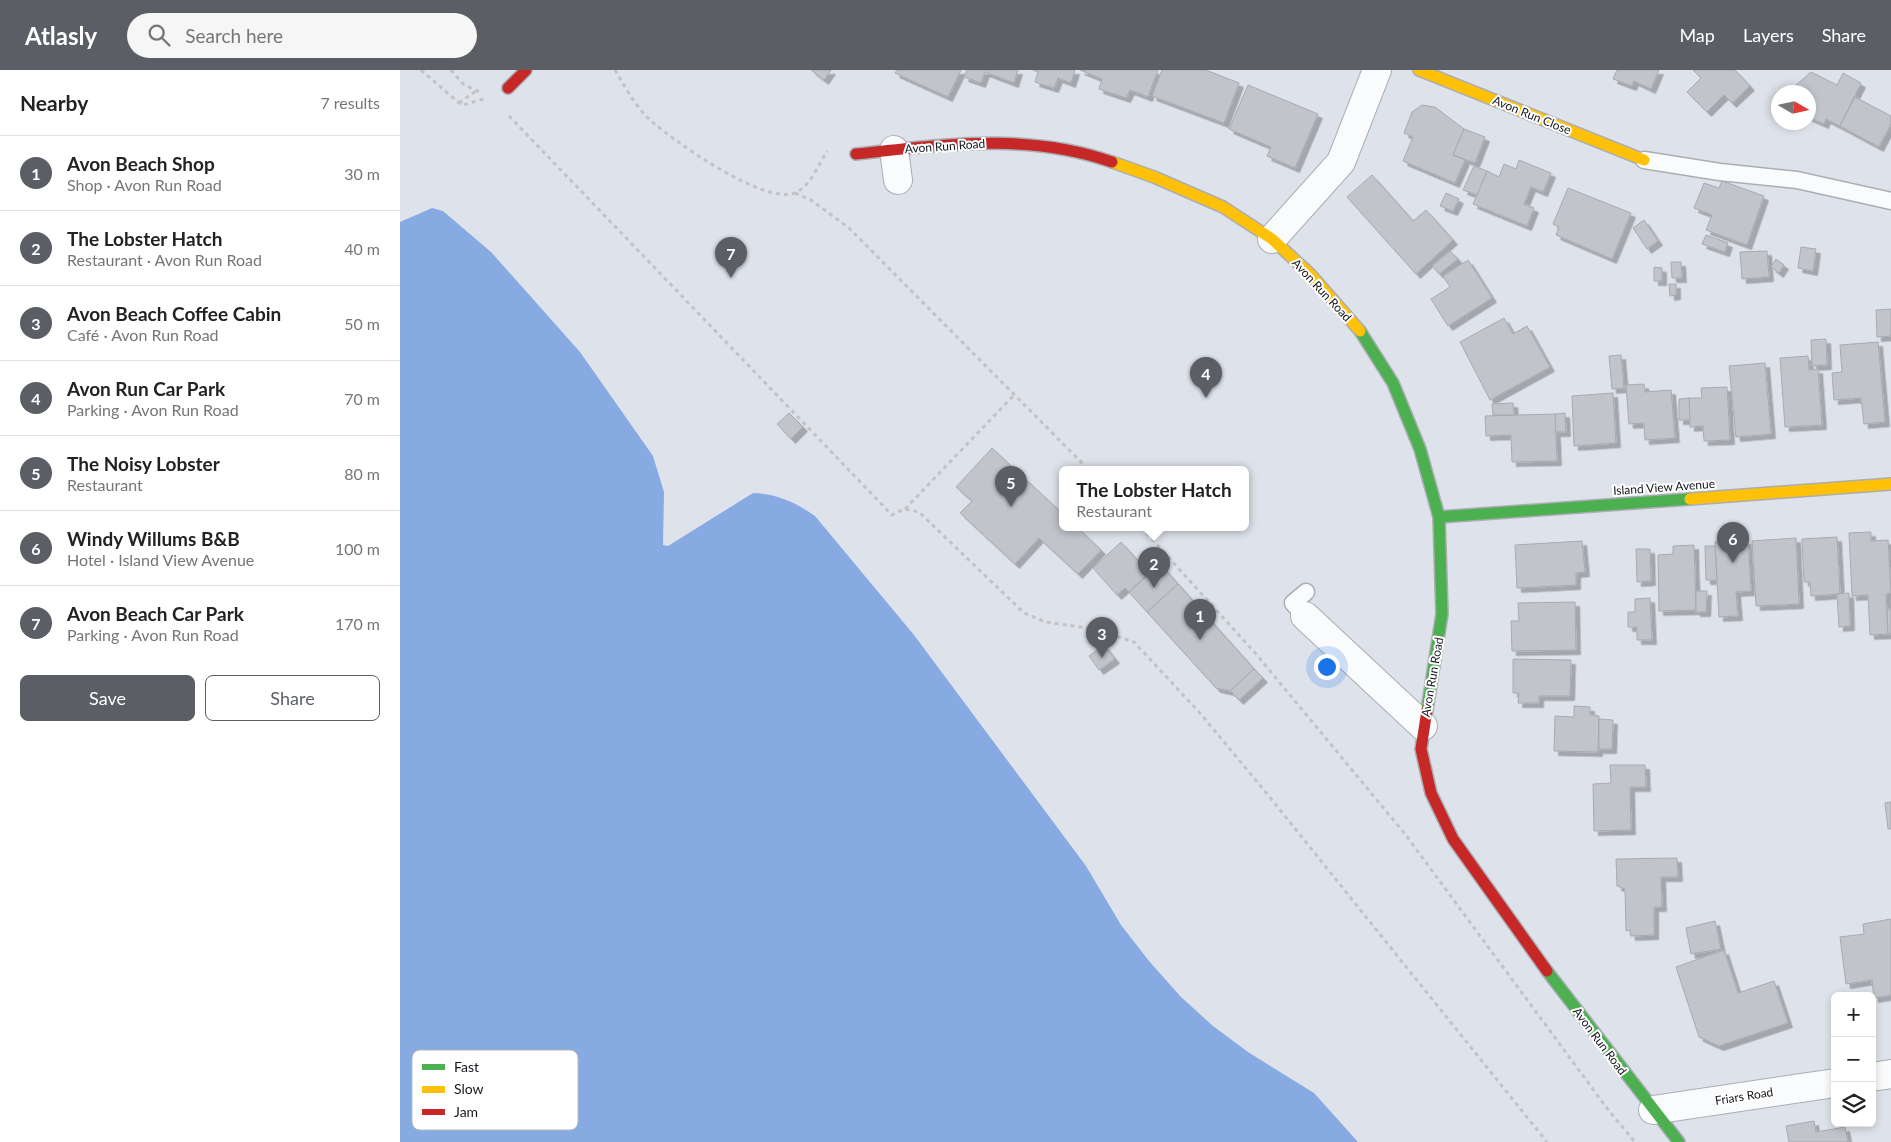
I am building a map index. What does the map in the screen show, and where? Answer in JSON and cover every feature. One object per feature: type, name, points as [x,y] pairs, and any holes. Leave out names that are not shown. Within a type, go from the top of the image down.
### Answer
[{"type":"street","points":[[508,88],[526,70]]},
{"type":"street","points":[[1272,239],[1341,162],[1377,70]]},
{"type":"street","name":"Avon Run Close","points":[[1419,70],[1644,160]]},
{"type":"street","name":"Avon Run Road","points":[[856,154],[967,142],[1036,144],[1087,153],[1154,177],[1223,207],[1272,239],[1311,275],[1356,325],[1393,383],[1420,448],[1439,517],[1442,564],[1442,614],[1423,726],[1421,749],[1431,793],[1453,839],[1550,974],[1679,1142]]},
{"type":"street","name":"Avon Run Road","points":[[894,150],[898,180]]},
{"type":"street","name":"Island View Avenue","points":[[1439,517],[1891,484]]},
{"type":"street","name":"Avon Run Road","points":[[1305,604],[1423,726]]},
{"type":"street","points":[[1876,1076],[1891,1074]]},
{"type":"street","name":"Friars Road","points":[[1653,1110],[1831,1084]]},
{"type":"lane","points":[[1644,160],[1720,172],[1797,180],[1891,201]]},
{"type":"path","points":[[421,70],[459,104],[463,105],[489,100]]},
{"type":"path","points":[[615,70],[649,119],[695,154],[739,180],[784,194],[795,193],[811,200],[849,228],[1085,466]]},
{"type":"path","points":[[459,104],[482,86]]},
{"type":"path","points":[[504,110],[892,515],[904,509],[1015,394]]},
{"type":"path","points":[[795,193],[812,177],[828,151],[840,147],[856,154]]},
{"type":"path","points":[[904,509],[919,512],[1024,613],[1046,622],[1094,629],[1134,642],[1200,713],[1257,782],[1547,1142]]},
{"type":"path","points":[[1145,531],[1256,654],[1405,834],[1604,1104],[1635,1142]]},
{"type":"water","points":[[432,208],[443,211],[491,252],[580,352],[653,456],[664,492],[663,545],[668,546],[753,493],[761,493],[786,500],[802,507],[815,516],[914,635],[1086,866],[1121,925],[1149,961],[1181,997],[1213,1026],[1248,1052],[1314,1093],[1358,1142],[400,1142],[400,222]]},
{"type":"building","points":[[811,70],[831,70],[824,80]]},
{"type":"building","points":[[897,70],[961,70],[948,97],[895,73]]},
{"type":"building","points":[[967,70],[1018,70],[1014,83],[985,72],[981,83],[964,77]]},
{"type":"building","points":[[1033,70],[1075,70],[1071,83],[1058,78],[1054,88],[1035,82],[1038,72]]},
{"type":"building","points":[[1080,70],[1158,70],[1148,97],[1130,90],[1126,98],[1099,89],[1102,79]]},
{"type":"building","points":[[1162,70],[1206,70],[1239,83],[1224,123],[1152,96]]},
{"type":"building","points":[[1617,70],[1659,70],[1651,89],[1634,81],[1632,86],[1613,79]]},
{"type":"building","points":[[1693,70],[1735,70],[1750,86],[1732,103],[1724,95],[1707,112],[1687,92],[1701,78]]},
{"type":"building","points":[[1811,72],[1837,85],[1843,73],[1861,83],[1840,126],[1826,119],[1824,124],[1816,120],[1816,85],[1796,85]]},
{"type":"building","points":[[1248,85],[1318,114],[1295,168],[1267,156],[1271,147],[1229,129]]},
{"type":"building","points":[[1855,97],[1891,116],[1891,124],[1879,147],[1840,126]]},
{"type":"building","points":[[1422,105],[1435,107],[1464,129],[1453,155],[1465,160],[1455,183],[1403,161],[1413,137],[1404,133],[1412,112]]},
{"type":"building","points":[[1464,129],[1485,137],[1475,163],[1453,155]]},
{"type":"building","points":[[1519,160],[1551,173],[1543,192],[1531,187],[1524,204],[1534,208],[1527,226],[1473,204],[1487,171],[1499,177],[1504,164],[1516,169]]},
{"type":"building","points":[[1474,166],[1487,171],[1477,195],[1463,190]]},
{"type":"building","points":[[1372,175],[1413,221],[1426,210],[1453,240],[1416,274],[1347,197]]},
{"type":"building","points":[[1722,181],[1764,196],[1747,245],[1706,230],[1712,215],[1694,208],[1704,183],[1719,188]]},
{"type":"building","points":[[1568,188],[1631,213],[1612,259],[1556,235],[1559,227],[1553,224]]},
{"type":"building","points":[[1446,193],[1459,199],[1453,211],[1440,206]]},
{"type":"building","points":[[1644,220],[1658,241],[1647,249],[1633,228]]},
{"type":"building","points":[[1706,235],[1728,243],[1725,252],[1702,244]]},
{"type":"building","points":[[1801,247],[1816,249],[1813,271],[1798,268]]},
{"type":"building","points":[[1450,251],[1458,259],[1439,274],[1432,266]]},
{"type":"building","points":[[1767,251],[1769,277],[1742,279],[1740,252]]},
{"type":"building","points":[[1776,259],[1784,265],[1779,273],[1771,267]]},
{"type":"building","points":[[1468,260],[1492,298],[1448,326],[1431,299],[1450,287],[1443,276]]},
{"type":"building","points":[[1671,262],[1681,262],[1682,278],[1672,278]]},
{"type":"building","points":[[1654,267],[1662,268],[1662,281],[1654,281]]},
{"type":"building","points":[[1669,284],[1676,284],[1676,295],[1670,296]]},
{"type":"building","points":[[1891,309],[1891,336],[1877,337],[1876,310]]},
{"type":"building","points":[[1504,318],[1513,334],[1527,326],[1550,367],[1490,400],[1460,342]]},
{"type":"building","points":[[1826,339],[1827,365],[1812,366],[1811,340]]},
{"type":"building","points":[[1878,342],[1885,422],[1864,424],[1861,398],[1834,400],[1832,373],[1842,372],[1840,345]]},
{"type":"building","points":[[1621,355],[1624,388],[1612,389],[1609,356]]},
{"type":"building","points":[[1808,356],[1809,370],[1818,369],[1822,425],[1785,427],[1780,358]]},
{"type":"building","points":[[1765,363],[1771,434],[1736,437],[1729,366]]},
{"type":"building","points":[[1644,384],[1645,392],[1671,390],[1675,438],[1645,440],[1644,423],[1629,424],[1626,385]]},
{"type":"building","points":[[1727,387],[1730,440],[1704,441],[1703,426],[1690,427],[1689,398],[1702,398],[1701,388]]},
{"type":"building","points":[[1613,393],[1616,443],[1574,446],[1572,396]]},
{"type":"building","points":[[1689,398],[1690,420],[1679,420],[1679,399]]},
{"type":"building","points":[[1513,403],[1514,415],[1493,415],[1492,404]]},
{"type":"building","points":[[789,413],[803,427],[791,439],[777,424]]},
{"type":"building","points":[[1565,413],[1566,432],[1555,432],[1555,414]]},
{"type":"building","points":[[1555,414],[1557,461],[1512,462],[1511,435],[1486,436],[1485,416]]},
{"type":"building","points":[[992,448],[1059,510],[1059,531],[1081,531],[1101,550],[1078,574],[1039,538],[1015,564],[960,513],[972,501],[956,487]]},
{"type":"building","points":[[1871,532],[1871,541],[1888,540],[1891,593],[1886,594],[1888,634],[1870,635],[1868,595],[1852,596],[1849,533]]},
{"type":"building","points":[[1837,537],[1840,594],[1811,596],[1810,582],[1804,582],[1802,539]]},
{"type":"building","points":[[1796,538],[1799,604],[1756,606],[1752,541]]},
{"type":"building","points":[[1748,540],[1751,591],[1736,592],[1738,616],[1719,617],[1715,542]]},
{"type":"building","points":[[1582,541],[1585,572],[1576,573],[1576,585],[1517,588],[1515,545]]},
{"type":"building","points":[[1121,542],[1149,573],[1129,592],[1125,588],[1117,595],[1093,568]]},
{"type":"building","points":[[1694,545],[1696,610],[1659,611],[1658,555],[1673,554],[1673,546]]},
{"type":"building","points":[[1705,546],[1715,546],[1717,580],[1706,580]]},
{"type":"building","points":[[1636,549],[1650,549],[1651,581],[1637,582]]},
{"type":"building","points":[[1160,564],[1178,584],[1147,612],[1129,592]]},
{"type":"building","points":[[1178,584],[1254,669],[1230,691],[1216,688],[1147,612]]},
{"type":"building","points":[[1696,591],[1707,591],[1706,612],[1696,612]]},
{"type":"building","points":[[1849,593],[1850,626],[1839,627],[1837,594]]},
{"type":"building","points":[[1650,598],[1652,640],[1637,640],[1637,627],[1628,627],[1628,612],[1635,612],[1635,599]]},
{"type":"building","points":[[1575,602],[1576,650],[1512,651],[1511,621],[1519,621],[1518,603]]},
{"type":"building","points":[[1887,609],[1891,609],[1891,634],[1888,634]]},
{"type":"building","points":[[1104,645],[1115,659],[1099,670],[1089,656]]},
{"type":"building","points":[[1513,659],[1571,660],[1570,696],[1539,696],[1539,703],[1518,703],[1519,693],[1513,693]]},
{"type":"building","points":[[1254,669],[1263,678],[1239,700],[1230,691]]},
{"type":"building","points":[[1574,706],[1590,707],[1590,715],[1599,716],[1598,752],[1554,751],[1555,716],[1574,717]]},
{"type":"building","points":[[1599,719],[1613,720],[1612,749],[1599,749]]},
{"type":"building","points":[[1610,765],[1645,765],[1646,787],[1630,787],[1631,830],[1594,831],[1593,784],[1611,783]]},
{"type":"building","points":[[1891,802],[1891,829],[1888,829],[1885,803]]},
{"type":"building","points":[[1677,858],[1678,877],[1661,877],[1662,907],[1654,907],[1654,935],[1631,936],[1630,930],[1626,931],[1625,889],[1617,886],[1616,859]]},
{"type":"building","points":[[1891,919],[1891,995],[1876,998],[1872,980],[1846,984],[1840,937],[1864,934],[1863,924]]},
{"type":"building","points":[[1715,921],[1721,949],[1691,954],[1686,928]]},
{"type":"building","points":[[1724,950],[1738,993],[1774,981],[1788,1023],[1719,1046],[1699,1037],[1676,967]]},
{"type":"building","points":[[1814,1121],[1816,1132],[1845,1127],[1848,1142],[1789,1142],[1786,1126]]},
{"type":"traffic: fast","points":[[1360,331],[1393,383],[1420,449],[1439,517],[1442,614],[1427,710]]},
{"type":"traffic: fast","points":[[1439,517],[1690,499]]},
{"type":"traffic: fast","points":[[1547,971],[1679,1142]]},
{"type":"traffic: slow","points":[[1419,70],[1644,160]]},
{"type":"traffic: slow","points":[[1112,162],[1154,177],[1223,207],[1272,239],[1311,275],[1360,331]]},
{"type":"traffic: slow","points":[[1690,499],[1891,484]]},
{"type":"traffic: jam","points":[[508,88],[526,70]]},
{"type":"traffic: jam","points":[[856,154],[920,147],[985,143],[1049,147],[1112,162]]},
{"type":"traffic: jam","points":[[1427,710],[1421,749],[1431,793],[1453,839],[1547,971]]},
{"type":"place","name":"Avon Beach Car Park","points":[[731,278]]},
{"type":"place","name":"Avon Run Car Park","points":[[1206,398]]},
{"type":"place","name":"The Noisy Lobster","points":[[1011,507]]},
{"type":"place","name":"Windy Willums B&B","points":[[1733,563]]},
{"type":"place","name":"The Lobster Hatch","points":[[1154,588]]},
{"type":"place","name":"Avon Beach Shop","points":[[1200,640]]},
{"type":"place","name":"Avon Beach Coffee Cabin","points":[[1102,658]]}]
